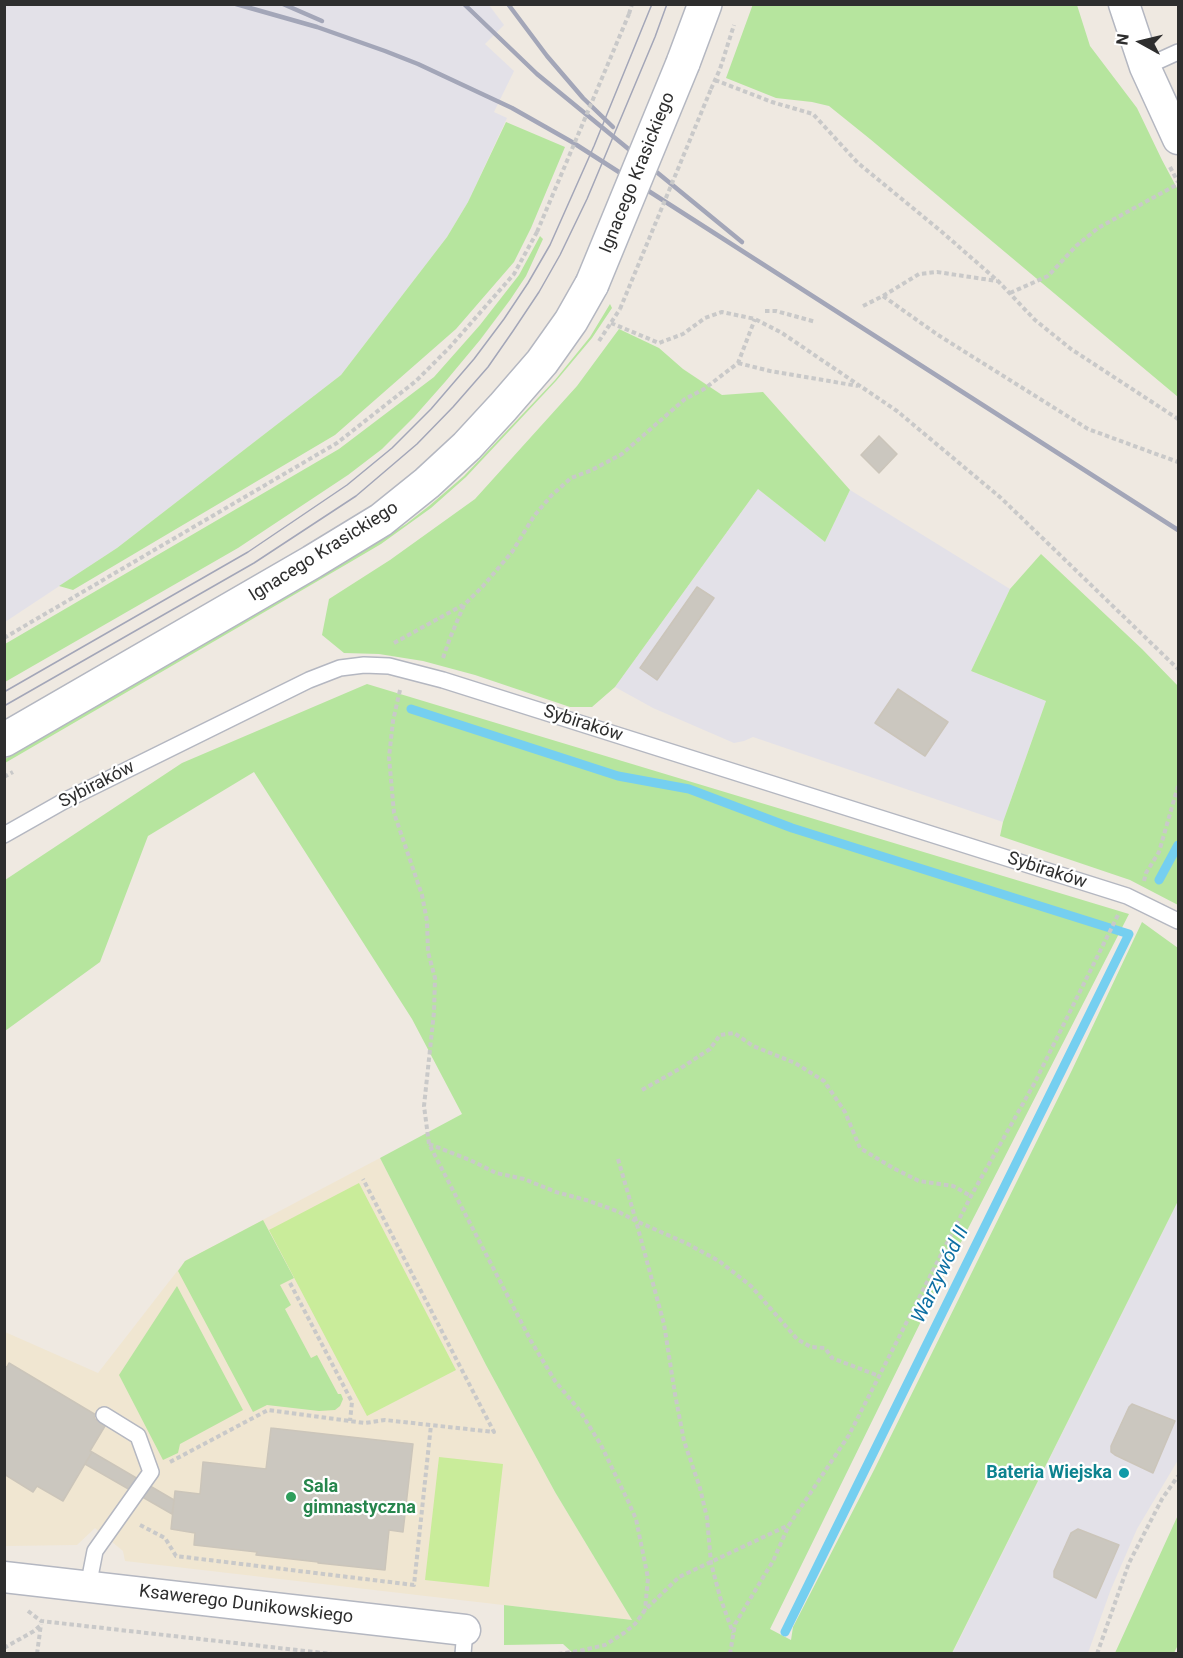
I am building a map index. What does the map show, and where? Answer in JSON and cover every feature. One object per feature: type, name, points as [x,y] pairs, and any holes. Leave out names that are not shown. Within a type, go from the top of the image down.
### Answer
[{"type":"street","name":"Ignacego Krasickiego","points":[[4,740],[381,520],[428,483],[467,446],[542,362],[571,321],[592,284],[705,4]]},
{"type":"street","points":[[1124,4],[1145,68],[1179,139]]},
{"type":"street","name":"Ksawerego Dunikowskiego","points":[[4,1577],[88,1587],[464,1642]]},
{"type":"lane","points":[[1145,68],[1179,52]]},
{"type":"lane","name":"Sybiraków","points":[[4,835],[64,801],[309,680],[340,668],[364,665],[389,666],[443,680],[1133,899],[1179,921]]},
{"type":"lane","points":[[88,1587],[95,1551],[151,1472],[138,1436],[104,1415]]},
{"type":"path","points":[[4,638],[337,443],[416,381],[449,348],[514,274],[537,232],[632,4]]},
{"type":"path","points":[[620,309],[720,69],[737,15]]},
{"type":"path","points":[[715,80],[772,102],[813,114],[858,163],[998,281],[1035,320],[1071,349],[1179,419]]},
{"type":"path","points":[[1010,293],[1048,276],[1076,246],[1098,228],[1179,184]]},
{"type":"path","points":[[863,306],[919,274],[945,273],[998,281]]},
{"type":"path","points":[[883,296],[938,335],[1088,429],[1179,462]]},
{"type":"path","points":[[765,311],[776,311],[816,322]]},
{"type":"path","points":[[611,323],[659,343],[683,334],[705,318],[722,312],[755,319],[782,333],[897,411],[1000,498],[1179,669]]},
{"type":"path","points":[[364,665],[399,639],[464,605],[512,552],[534,516],[551,495],[571,478],[622,454],[686,399],[704,389],[738,363],[755,319]]},
{"type":"path","points":[[738,363],[862,387]]},
{"type":"path","points":[[443,680],[443,658],[464,605]]},
{"type":"path","points":[[405,670],[393,721],[389,757],[394,813],[422,895],[427,921],[428,952],[435,978],[434,1012],[424,1106],[429,1144],[531,1341],[555,1381],[580,1411],[601,1445],[628,1501],[636,1519],[648,1578],[645,1610]]},
{"type":"path","points":[[730,1653],[735,1624],[773,1561],[789,1525],[849,1435],[971,1196],[1159,852],[1179,786]]},
{"type":"path","points":[[642,1090],[710,1049],[720,1035],[734,1033],[753,1046],[795,1064],[824,1080],[845,1112],[860,1148],[919,1181],[953,1186],[971,1196]]},
{"type":"path","points":[[429,1144],[496,1173],[524,1179],[556,1192],[617,1211],[687,1243],[719,1261],[751,1286],[797,1339],[811,1347],[825,1348],[832,1358],[879,1376]]},
{"type":"path","points":[[618,1159],[664,1324],[684,1441],[700,1488],[707,1518],[711,1563],[733,1633]]},
{"type":"path","points":[[151,1472],[268,1410],[365,1423],[385,1420],[494,1432],[363,1179]]},
{"type":"path","points":[[290,1283],[352,1402],[350,1421]]},
{"type":"path","points":[[120,1515],[165,1538],[176,1556],[414,1585],[431,1425]]},
{"type":"path","points":[[1097,1653],[1130,1563],[1162,1499],[1179,1476]]},
{"type":"path","points":[[558,1653],[578,1652],[605,1645],[624,1634],[635,1624],[645,1610],[679,1577],[789,1525]]},
{"type":"path","points":[[37,1653],[41,1620],[332,1653]]},
{"type":"path","points":[[4,1648],[41,1625]]},
{"type":"shaded area","points":[[5,5],[489,5],[504,25],[485,44],[514,71],[494,112],[507,118],[468,202],[447,237],[341,375],[117,548],[5,622]]},
{"type":"shaded area","points":[[758,489],[825,542],[850,490],[1010,589],[971,671],[1046,701],[1003,822],[753,737],[734,743],[653,708],[615,687]]},
{"type":"shaded area","points":[[380,1158],[486,1365],[555,1492],[632,1620],[125,1561],[123,1551],[95,1528],[77,1545],[5,1546],[5,1332],[98,1373],[185,1261]]},
{"type":"shaded area","points":[[1178,1201],[1178,1460],[1137,1529],[1111,1589],[1088,1653],[952,1654]]},
{"type":"green space","points":[[753,4],[1077,5],[1090,46],[1137,108],[1178,190],[1178,397],[829,106],[776,98],[726,78]]},
{"type":"green space","points":[[506,122],[565,147],[514,262],[456,329],[335,435],[73,590],[59,586],[117,548],[341,375],[447,237],[468,202]]},
{"type":"green space","points":[[540,236],[543,239],[526,276],[510,300],[445,382],[382,449],[348,475],[238,548],[5,682],[5,644],[339,449],[434,377],[480,325],[519,275]]},
{"type":"green space","points":[[610,304],[612,308],[592,338],[556,381],[466,477],[431,508],[381,544],[5,763],[5,759],[346,562],[406,524],[464,476],[555,380],[590,337]]},
{"type":"green space","points":[[619,329],[659,348],[683,369],[722,395],[763,392],[850,490],[825,542],[758,489],[615,687],[592,707],[570,707],[475,675],[423,661],[379,654],[344,653],[322,635],[329,599],[390,560],[475,499],[577,386]]},
{"type":"green space","points":[[1041,554],[1178,686],[1178,905],[1130,880],[1000,836],[1046,701],[971,671],[1010,589]]},
{"type":"green space","points":[[367,684],[1129,914],[931,1301],[770,1629],[791,1640],[793,1627],[874,1470],[1072,1070],[1142,922],[1178,948],[1178,1201],[952,1653],[574,1654],[563,1644],[504,1645],[504,1605],[632,1620],[555,1492],[486,1365],[380,1158],[462,1114],[412,1019],[254,772],[148,836],[100,962],[5,1031],[5,880],[182,763]]},
{"type":"green space","points":[[359,1183],[456,1370],[367,1416],[269,1230]]},
{"type":"green space","points":[[263,1220],[294,1278],[280,1285],[291,1305],[285,1309],[311,1358],[317,1355],[343,1399],[335,1410],[319,1411],[267,1405],[253,1412],[178,1271],[185,1261]]},
{"type":"green space","points":[[177,1286],[243,1410],[180,1444],[178,1453],[163,1460],[119,1375]]},
{"type":"green space","points":[[439,1457],[503,1464],[489,1587],[425,1580]]},
{"type":"green space","points":[[1178,1515],[1178,1645],[1174,1653],[1115,1653]]},
{"type":"building","points":[[879,436],[897,454],[879,473],[861,455]]},
{"type":"building","points":[[697,587],[714,598],[657,680],[640,668]]},
{"type":"building","points":[[898,689],[948,722],[925,756],[875,723]]},
{"type":"building","points":[[9,1363],[96,1415],[94,1418],[105,1426],[63,1501],[37,1486],[33,1492],[4,1474],[4,1366],[7,1367]]},
{"type":"building","points":[[1132,1404],[1175,1421],[1153,1473],[1111,1452],[1111,1446]]},
{"type":"building","name":"Sala gimnastyczna","points":[[271,1428],[413,1444],[403,1532],[389,1530],[385,1570],[256,1555],[257,1552],[194,1545],[195,1533],[171,1529],[175,1491],[200,1494],[203,1462],[266,1469]]},
{"type":"building","points":[[92,1452],[174,1500],[172,1514],[85,1464]]},
{"type":"building","points":[[1078,1529],[1119,1545],[1096,1598],[1054,1577],[1054,1571],[1071,1533]]},
{"type":"waterway","name":"Warzywód II","points":[[411,709],[618,776],[689,789],[792,828],[1129,934],[785,1632]]},
{"type":"waterway","name":"Warzywód II","points":[[1159,880],[1178,845]]},
{"type":"tram line","points":[[4,692],[248,552],[347,485],[392,448],[431,409],[474,359],[504,319],[550,245],[594,146],[652,4]]},
{"type":"tram line","points":[[4,706],[254,563],[356,496],[417,444],[453,407],[488,367],[539,292],[560,255],[587,199],[667,4]]},
{"type":"railway","points":[[236,4],[317,27],[385,51],[512,108],[572,142],[1178,530]]},
{"type":"railway","points":[[283,4],[322,21]]},
{"type":"railway","points":[[464,4],[537,74],[742,242]]},
{"type":"railway","points":[[508,4],[547,56],[583,98],[613,127]]},
{"type":"place","name":"Bateria Wiejska","points":[[1124,1473]]},
{"type":"place","name":"Sala gimnastyczna","points":[[291,1497]]}]
